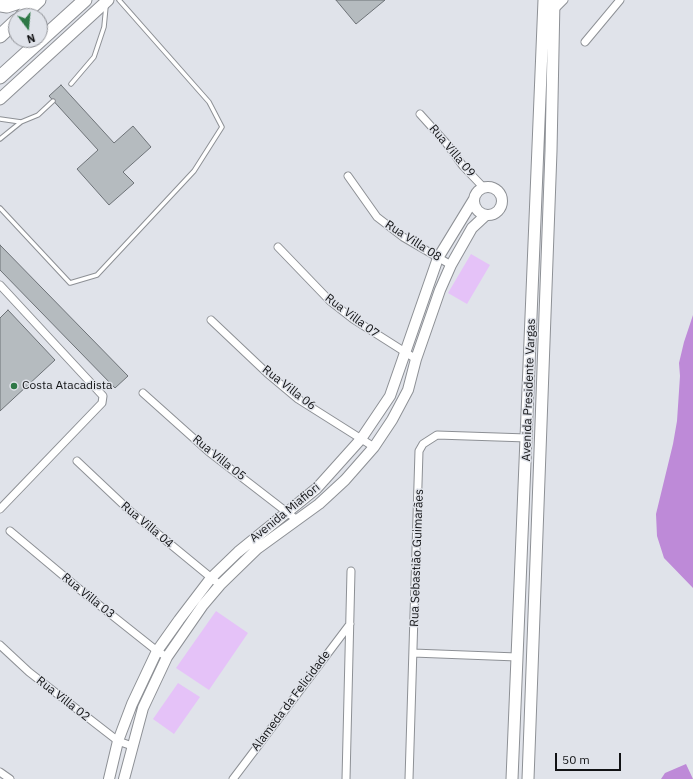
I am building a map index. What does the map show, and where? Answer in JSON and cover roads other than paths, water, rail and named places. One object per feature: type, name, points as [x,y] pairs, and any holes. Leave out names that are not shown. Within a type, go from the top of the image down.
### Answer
[{"type":"highway","points":[[0,5],[7,6],[25,0]]},
{"type":"highway","points":[[30,8],[39,0]]},
{"type":"highway","points":[[0,77],[85,0]]},
{"type":"highway","points":[[0,36],[8,28]]},
{"type":"main road","name":"Avenida Presidente Vargas","points":[[512,779],[544,0]]},
{"type":"main road","points":[[0,99],[107,1]]},
{"type":"main road","name":"Avenida Presidente Vargas","points":[[528,779],[546,286],[554,5]]},
{"type":"main road","points":[[533,285],[546,286]]},
{"type":"street","points":[[554,5],[564,0]]},
{"type":"street","points":[[585,42],[620,0]]},
{"type":"street","name":"Rua Villa 09","points":[[420,114],[447,144],[463,166],[484,188]]},
{"type":"street","name":"Rua Villa 08","points":[[348,176],[377,217],[403,237],[451,265]]},
{"type":"street","points":[[484,188],[490,188],[499,193],[502,203],[496,212],[486,215],[477,210],[474,199],[480,190],[484,188]]},
{"type":"street","name":"Avenida Miafiori","points":[[109,779],[118,741],[132,704],[156,651],[211,578],[238,552],[317,488],[361,439],[390,396],[406,354],[410,337],[438,258],[474,199]]},
{"type":"street","name":"Avenida Miafiori","points":[[124,779],[132,746],[144,708],[167,657],[203,605],[220,584],[257,549],[297,520],[344,480],[374,447],[408,390],[416,359],[440,290],[451,265],[472,228],[486,215]]},
{"type":"street","name":"Rua Villa 07","points":[[278,247],[330,301],[353,319],[416,359]]},
{"type":"street","points":[[0,285],[103,396],[102,403],[0,509]]},
{"type":"street","name":"Rua Villa 06","points":[[210,320],[298,399],[374,447]]},
{"type":"street","name":"Rua Villa 05","points":[[143,393],[209,452],[297,520]]},
{"type":"street","name":"Rua Sebastião Guimarães","points":[[409,779],[419,451],[423,444],[437,435],[527,438]]},
{"type":"street","name":"Rua Villa 04","points":[[77,461],[130,511],[220,584]]},
{"type":"street","name":"Rua Villa 03","points":[[10,532],[156,651],[167,657]]},
{"type":"street","name":"Alameda da Felicidade","points":[[346,779],[352,572]]},
{"type":"street","name":"Alameda da Felicidade","points":[[233,779],[350,624]]},
{"type":"street","name":"Rua Villa 02","points":[[0,645],[29,672],[118,741],[132,746]]},
{"type":"street","points":[[413,653],[518,657]]},
{"type":"street","points":[[0,772],[10,779]]},
{"type":"lane","points":[[0,208],[70,282],[97,275],[194,171],[222,127],[209,102],[119,0]]},
{"type":"lane","points":[[71,84],[94,56],[104,27],[107,1]]},
{"type":"lane","points":[[0,139],[21,122],[38,115],[53,102]]},
{"type":"lane","points":[[0,119],[21,122]]},
{"type":"place","name":"Costa Atacadista","points":[[14,386]]}]
